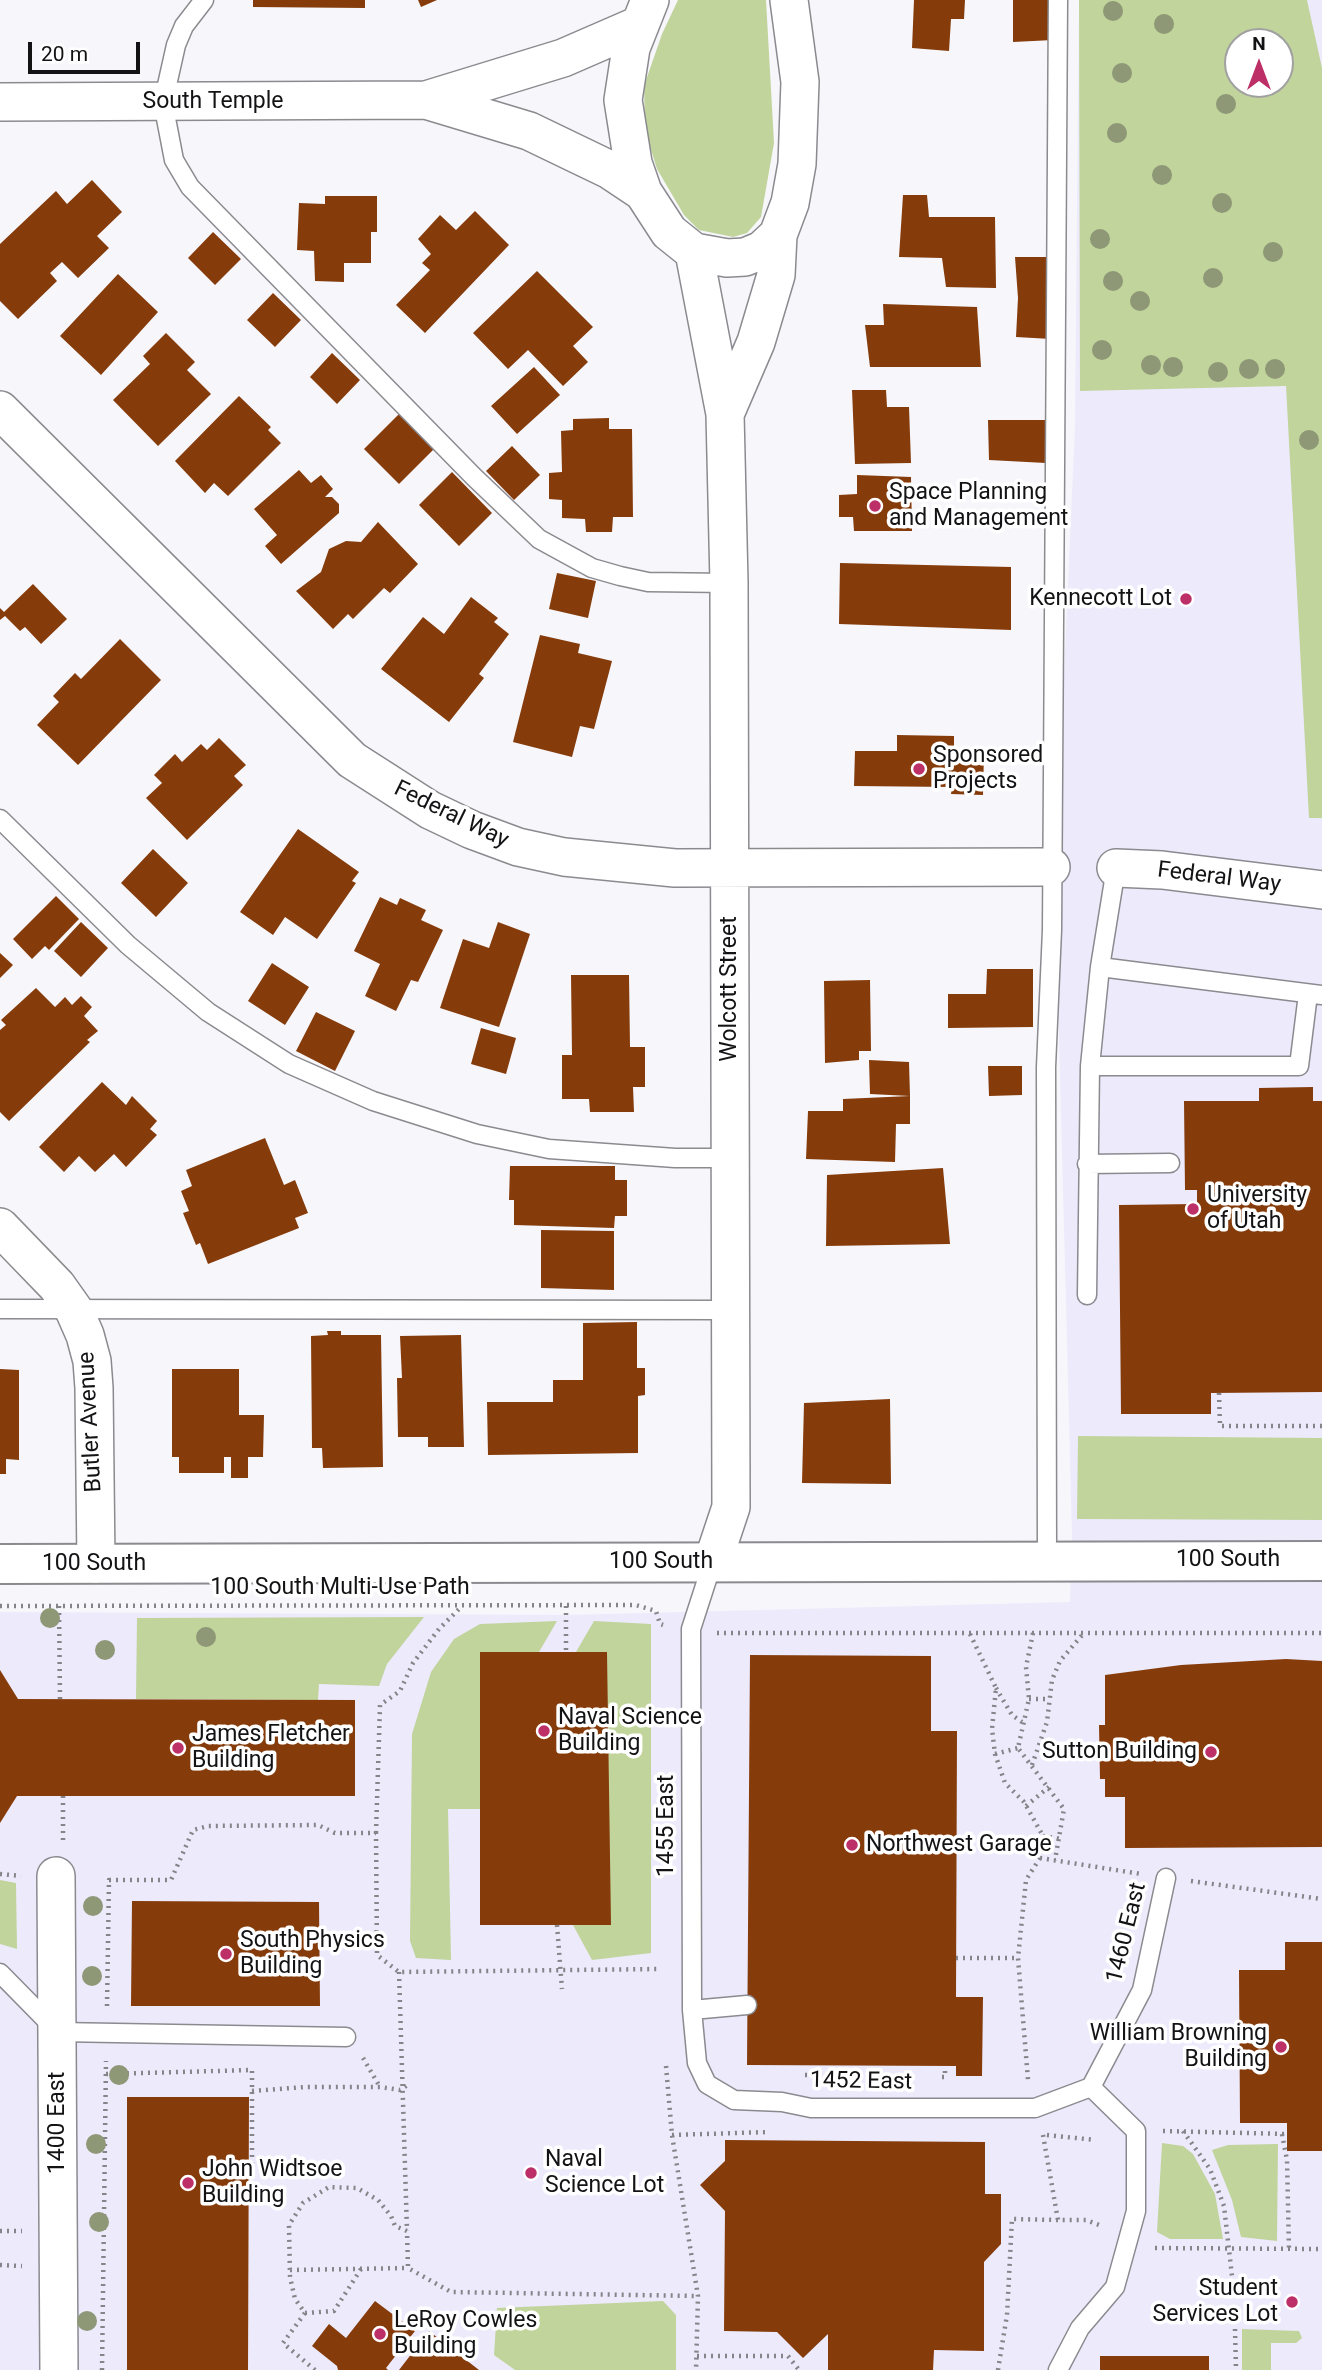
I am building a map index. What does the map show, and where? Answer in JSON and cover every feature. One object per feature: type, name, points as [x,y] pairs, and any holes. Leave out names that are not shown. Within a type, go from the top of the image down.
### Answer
[{"type":"main road","name":"100 South","points":[[0,1564],[1047,1559],[1322,1561]]},
{"type":"street","name":"Wolcott Street","points":[[725,414],[756,342],[776,275],[778,235],[790,203],[799,124],[800,82],[789,0]]},
{"type":"street","name":"South Temple","points":[[0,102],[426,100],[563,58],[645,13]]},
{"type":"street","points":[[645,13],[631,48],[623,100],[629,143],[643,192],[669,232],[694,251],[727,258],[745,257],[762,250],[778,235]]},
{"type":"street","name":"South Temple","points":[[426,100],[529,131],[610,170],[643,192]]},
{"type":"street","name":"Wolcott Street","points":[[694,251],[725,414],[729,583],[731,1507],[713,1561]]},
{"type":"street","name":"Federal Way","points":[[0,410],[352,760],[392,788],[451,820],[519,847],[619,865],[676,869],[1051,867]]},
{"type":"street","name":"Federal Way","points":[[1116,869],[1162,870],[1322,890]]},
{"type":"street","name":"Butler Avenue","points":[[0,1227],[57,1286],[74,1310],[92,1361],[96,1564]]},
{"type":"street","name":"1400 East","points":[[56,1876],[59,2370]]},
{"type":"lane","points":[[204,0],[184,26],[176,45],[163,103],[174,160],[190,187],[474,477],[539,539],[592,568],[620,576],[648,582],[729,583]]},
{"type":"lane","points":[[1047,1559],[1046,1067],[1051,867],[1058,0]]},
{"type":"lane","points":[[0,819],[128,945],[208,1012],[289,1064],[373,1101],[477,1134],[549,1149],[676,1158],[731,1158]]},
{"type":"lane","points":[[1087,1294],[1090,1066],[1100,967],[1116,869]]},
{"type":"lane","points":[[1090,1066],[1298,1066],[1315,994],[1100,967]]},
{"type":"lane","points":[[1087,1164],[1170,1163]]},
{"type":"lane","points":[[0,1310],[730,1310]]},
{"type":"lane","name":"1455 East","points":[[692,2010],[691,1629],[713,1561]]},
{"type":"lane","name":"1460 East","points":[[1091,2087],[1142,1990],[1166,1878]]},
{"type":"lane","points":[[0,1973],[58,2032],[346,2037]]},
{"type":"lane","points":[[692,2010],[747,2005]]},
{"type":"lane","name":"1452 East","points":[[692,2010],[697,2063],[707,2084],[734,2100],[782,2102],[811,2108],[1035,2108],[1091,2087]]},
{"type":"lane","points":[[1058,2370],[1080,2328],[1115,2287],[1136,2211],[1136,2131],[1091,2087]]},
{"type":"path","points":[[1219,1393],[1220,1426],[1322,1426]]},
{"type":"path","name":"100 South Multi-Use Path","points":[[0,1606],[649,1607],[656,1611],[660,1624],[668,1626]]},
{"type":"path","points":[[59,1606],[60,1699]]},
{"type":"path","points":[[462,1606],[439,1629],[413,1663],[400,1691],[380,1705],[376,1833],[377,1955],[399,1972],[560,1968],[660,1969]]},
{"type":"path","points":[[566,1606],[566,1652]]},
{"type":"path","points":[[718,1633],[1322,1633]]},
{"type":"path","points":[[1033,1633],[1026,1667],[1029,1699],[1018,1748],[1064,1810],[1061,1839],[1055,1860]]},
{"type":"path","points":[[1032,1765],[1047,1723],[1052,1680],[1060,1661],[1084,1633]]},
{"type":"path","points":[[970,1634],[996,1688],[1012,1715],[1022,1722]]},
{"type":"path","points":[[996,1688],[992,1729],[995,1754],[1005,1783],[1026,1806],[1043,1836],[1040,1858],[1027,1880],[1018,1958],[1029,2088]]},
{"type":"path","points":[[1029,1699],[1049,1699]]},
{"type":"path","points":[[995,1754],[1018,1748]]},
{"type":"path","points":[[1026,1806],[1049,1787]]},
{"type":"path","points":[[102,2370],[109,1880],[171,1880],[187,1840],[200,1826],[318,1825],[335,1833],[376,1833]]},
{"type":"path","points":[[1043,1836],[1061,1839]]},
{"type":"path","points":[[1040,1858],[1322,1899]]},
{"type":"path","points":[[556,1925],[562,1989]]},
{"type":"path","points":[[956,1958],[1018,1958]]},
{"type":"path","points":[[399,1972],[400,2090],[408,2268]]},
{"type":"path","points":[[666,2059],[672,2135],[698,2296],[696,2370]]},
{"type":"path","points":[[364,2060],[380,2087]]},
{"type":"path","points":[[932,2077],[945,2077],[945,2066]]},
{"type":"path","points":[[106,2074],[252,2070],[252,2202]]},
{"type":"path","points":[[800,2075],[919,2077]]},
{"type":"path","points":[[252,2091],[380,2087],[400,2090],[409,2084]]},
{"type":"path","points":[[1041,2130],[1058,2220]]},
{"type":"path","points":[[1155,2131],[1285,2134],[1289,2249]]},
{"type":"path","points":[[1182,2131],[1210,2169],[1224,2206],[1231,2276]]},
{"type":"path","points":[[305,2312],[295,2299],[289,2270],[289,2225],[303,2203],[329,2187],[350,2187],[369,2193],[391,2216],[395,2226],[407,2231]]},
{"type":"path","points":[[998,2370],[1007,2315],[1012,2219],[1086,2220],[1111,2229]]},
{"type":"path","points":[[1148,2247],[1322,2249]]},
{"type":"path","points":[[0,2265],[27,2266]]},
{"type":"path","points":[[289,2270],[408,2268],[451,2292],[698,2296]]},
{"type":"path","points":[[305,2312],[334,2311],[361,2269]]},
{"type":"path","points":[[305,2312],[283,2343],[316,2370]]},
{"type":"path","points":[[1235,2329],[1236,2370]]},
{"type":"path","points":[[697,2356],[788,2356],[799,2370]]},
{"type":"shaded area","name":"University of Utah","points":[[1079,0],[1322,0],[1322,2370],[0,2370],[0,1612],[567,1615],[1070,1602],[1072,1533],[1055,884],[1075,425]]},
{"type":"green space","points":[[678,0],[766,0],[774,143],[761,217],[747,233],[733,237],[699,230],[684,215],[657,169],[645,130],[644,86],[662,34]]},
{"type":"green space","points":[[1079,0],[1307,0],[1322,68],[1322,818],[1309,818],[1286,386],[1080,391]]},
{"type":"green space","points":[[1078,1436],[1322,1438],[1322,1520],[1077,1519]]},
{"type":"green space","points":[[424,1617],[387,1664],[379,1686],[319,1684],[318,1700],[136,1699],[137,1618]]},
{"type":"green space","points":[[557,1621],[539,1652],[480,1652],[480,1809],[448,1809],[451,1960],[416,1958],[410,1941],[412,1734],[431,1672],[454,1639],[480,1624]]},
{"type":"green space","points":[[594,1621],[651,1624],[651,1953],[592,1960],[573,1925],[607,1652],[576,1652]]},
{"type":"green space","points":[[0,1880],[16,1883],[17,1949],[0,1944]]},
{"type":"green space","points":[[1162,2143],[1183,2146],[1193,2154],[1215,2194],[1223,2239],[1170,2239],[1157,2232]]},
{"type":"green space","points":[[1278,2144],[1277,2241],[1241,2237],[1232,2200],[1212,2150],[1228,2145]]},
{"type":"green space","points":[[663,2301],[676,2315],[676,2370],[515,2370],[494,2355],[497,2308]]},
{"type":"green space","points":[[1242,2329],[1299,2331],[1302,2338],[1296,2343],[1271,2343],[1271,2370],[1242,2370]]},
{"type":"building","points":[[253,0],[365,0],[365,8],[253,7]]},
{"type":"building","points":[[418,0],[437,0],[421,7]]},
{"type":"building","points":[[914,0],[965,0],[964,19],[951,19],[949,51],[912,48]]},
{"type":"building","points":[[1013,0],[1053,0],[1053,40],[1013,42]]},
{"type":"building","points":[[92,180],[122,212],[97,236],[109,248],[78,278],[62,262],[50,273],[57,281],[18,319],[0,301],[0,244],[56,191],[67,204]]},
{"type":"building","points":[[903,195],[927,195],[929,217],[995,217],[996,288],[946,287],[942,258],[899,257]]},
{"type":"building","points":[[325,196],[377,196],[377,232],[371,232],[371,263],[344,263],[344,282],[315,281],[314,251],[297,250],[299,203],[325,204]]},
{"type":"building","points":[[475,211],[509,245],[425,333],[396,305],[430,270],[422,263],[431,254],[418,239],[440,215],[456,230]]},
{"type":"building","points":[[213,232],[241,259],[215,285],[188,258]]},
{"type":"building","points":[[1015,257],[1053,257],[1051,339],[1016,337],[1018,298]]},
{"type":"building","points":[[537,271],[593,327],[573,346],[588,362],[563,386],[528,350],[508,369],[473,333]]},
{"type":"building","points":[[118,274],[158,312],[101,375],[60,336]]},
{"type":"building","points":[[273,293],[301,320],[275,347],[247,320]]},
{"type":"building","points":[[883,304],[977,307],[981,367],[870,367],[865,325],[884,325]]},
{"type":"building","points":[[166,333],[195,362],[187,370],[211,394],[158,446],[113,400],[150,364],[143,356]]},
{"type":"building","points":[[332,353],[360,380],[337,404],[310,377]]},
{"type":"building","points":[[534,367],[560,395],[517,434],[491,406]]},
{"type":"building","points":[[852,390],[886,390],[887,407],[909,407],[911,463],[855,464]]},
{"type":"building","points":[[239,396],[271,427],[268,430],[281,443],[228,496],[214,483],[205,493],[175,461]]},
{"type":"building","points":[[399,414],[434,449],[399,484],[364,449]]},
{"type":"building","points":[[609,418],[609,429],[632,429],[633,517],[613,517],[612,532],[586,532],[585,519],[562,518],[562,500],[549,499],[549,473],[562,472],[561,431],[573,430],[573,419]]},
{"type":"building","points":[[988,420],[1045,420],[1046,463],[989,460]]},
{"type":"building","points":[[512,446],[540,475],[514,500],[486,471]]},
{"type":"building","points":[[299,470],[311,483],[321,475],[333,489],[325,497],[332,497],[339,504],[339,513],[281,564],[265,546],[277,535],[254,509]]},
{"type":"building","points":[[452,472],[492,513],[459,546],[419,505]]},
{"type":"building","name":"Space Planning and Management","points":[[857,475],[911,477],[912,531],[854,531],[853,517],[839,517],[839,495],[857,494]]},
{"type":"building","points":[[378,522],[418,564],[390,593],[384,588],[353,619],[348,614],[333,629],[296,591],[321,572],[329,549],[346,541],[361,542]]},
{"type":"building","points":[[840,563],[1011,567],[1011,630],[839,624]]},
{"type":"building","points":[[557,573],[596,581],[588,618],[549,609]]},
{"type":"building","points":[[33,584],[67,619],[41,644],[25,627],[20,631],[5,616],[0,620],[0,608],[4,612]]},
{"type":"building","points":[[471,597],[498,618],[494,622],[509,634],[479,674],[484,678],[449,722],[381,669],[423,617],[444,634]]},
{"type":"building","points":[[540,635],[580,644],[578,653],[612,661],[594,729],[580,726],[572,757],[513,742]]},
{"type":"building","points":[[120,639],[161,680],[78,765],[37,725],[59,702],[53,696],[75,673],[81,679]]},
{"type":"building","name":"Sponsored Projects","points":[[897,735],[954,736],[954,752],[984,752],[983,795],[951,794],[952,787],[854,786],[855,751],[897,751]]},
{"type":"building","points":[[219,738],[246,765],[234,776],[243,785],[187,840],[146,798],[162,783],[154,775],[175,754],[182,762],[201,744],[207,750]]},
{"type":"building","points":[[298,829],[359,872],[352,881],[356,883],[317,939],[285,917],[273,935],[240,912]]},
{"type":"building","points":[[153,849],[188,883],[156,917],[121,883]]},
{"type":"building","points":[[56,896],[79,919],[49,950],[45,946],[32,959],[13,939]]},
{"type":"building","points":[[380,897],[397,905],[400,898],[426,910],[421,920],[443,930],[418,982],[411,980],[396,1011],[365,996],[380,964],[354,951]]},
{"type":"building","points":[[81,922],[108,948],[81,977],[54,951]]},
{"type":"building","points":[[498,922],[530,934],[499,1027],[440,1008],[463,939],[489,948]]},
{"type":"building","points":[[0,953],[13,965],[0,978]]},
{"type":"building","points":[[272,963],[309,987],[285,1025],[248,1001]]},
{"type":"building","points":[[987,969],[1033,969],[1033,1027],[948,1028],[948,994],[986,994]]},
{"type":"building","points":[[571,975],[629,975],[630,1047],[645,1047],[645,1087],[633,1087],[634,1112],[590,1112],[589,1099],[562,1099],[562,1055],[572,1055]]},
{"type":"building","points":[[870,980],[871,1051],[859,1051],[859,1060],[825,1063],[824,981]]},
{"type":"building","points":[[36,988],[55,1007],[65,997],[72,1005],[81,996],[92,1007],[84,1016],[98,1031],[9,1121],[0,1112],[0,1030],[6,1025],[1,1020]]},
{"type":"building","points":[[316,1012],[355,1031],[335,1071],[296,1051]]},
{"type":"building","points":[[481,1028],[516,1038],[506,1074],[471,1064]]},
{"type":"building","points":[[869,1060],[909,1062],[910,1096],[870,1094]]},
{"type":"building","points":[[988,1066],[1022,1066],[1022,1095],[989,1096]]},
{"type":"building","points":[[102,1082],[126,1105],[132,1096],[157,1121],[150,1129],[157,1135],[126,1167],[114,1154],[95,1172],[79,1156],[64,1172],[39,1147]]},
{"type":"building","points":[[1313,1087],[1313,1101],[1322,1101],[1322,1392],[1211,1393],[1211,1414],[1121,1414],[1119,1205],[1197,1204],[1197,1190],[1185,1190],[1184,1101],[1259,1101],[1259,1088]]},
{"type":"building","points":[[910,1096],[910,1124],[896,1124],[895,1162],[806,1159],[808,1111],[843,1111],[843,1099]]},
{"type":"building","points":[[265,1138],[284,1185],[295,1180],[308,1213],[295,1218],[299,1228],[208,1264],[200,1243],[196,1245],[183,1213],[189,1211],[181,1191],[192,1186],[186,1170]]},
{"type":"building","points":[[510,1166],[615,1166],[615,1180],[627,1180],[627,1216],[615,1216],[614,1228],[514,1225],[514,1200],[509,1200]]},
{"type":"building","points":[[943,1168],[950,1244],[826,1246],[827,1175]]},
{"type":"building","points":[[541,1230],[614,1231],[614,1290],[541,1288]]},
{"type":"building","points":[[637,1322],[637,1368],[645,1368],[645,1395],[638,1396],[638,1453],[488,1455],[487,1402],[553,1402],[553,1380],[583,1380],[583,1323]]},
{"type":"building","points":[[327,1331],[341,1331],[341,1335],[381,1335],[383,1467],[323,1468],[322,1448],[312,1448],[311,1336],[328,1335]]},
{"type":"building","points":[[461,1335],[464,1447],[428,1447],[428,1437],[398,1437],[397,1378],[402,1378],[400,1336]]},
{"type":"building","points":[[0,1369],[19,1370],[19,1460],[6,1459],[6,1474],[0,1474]]},
{"type":"building","points":[[172,1369],[239,1369],[239,1415],[264,1415],[263,1457],[248,1457],[248,1478],[231,1478],[231,1457],[224,1457],[224,1473],[179,1473],[179,1457],[172,1457]]},
{"type":"building","points":[[890,1399],[891,1484],[802,1483],[804,1403]]},
{"type":"building","name":"Naval Science Building","points":[[480,1652],[607,1652],[611,1925],[480,1925]]},
{"type":"building","name":"Northwest Garage","points":[[750,1655],[931,1656],[931,1731],[957,1731],[956,1997],[983,1997],[982,2076],[956,2076],[956,2066],[747,2065]]},
{"type":"building","name":"Sutton Building","points":[[1286,1659],[1322,1661],[1322,1847],[1125,1848],[1125,1797],[1105,1797],[1105,1779],[1100,1779],[1099,1725],[1105,1725],[1105,1675],[1181,1665]]},
{"type":"building","name":"James Fletcher Building","points":[[0,1670],[18,1699],[355,1700],[355,1796],[17,1796],[0,1823]]},
{"type":"building","name":"South Physics Building","points":[[132,1901],[319,1902],[320,2006],[131,2006]]},
{"type":"building","name":"William Browning Building","points":[[1285,1942],[1322,1942],[1322,2151],[1287,2151],[1287,2123],[1240,2123],[1239,1970],[1285,1970]]},
{"type":"building","name":"John Widtsoe Building","points":[[127,2097],[249,2097],[248,2370],[127,2370]]},
{"type":"building","points":[[725,2140],[985,2142],[985,2194],[1001,2194],[1001,2244],[984,2262],[984,2351],[934,2350],[933,2370],[828,2370],[828,2334],[803,2358],[777,2332],[724,2331],[725,2211],[700,2185],[725,2161]]},
{"type":"building","name":"LeRoy Cowles Building","points":[[375,2301],[415,2331],[386,2368],[388,2370],[338,2370],[337,2366],[312,2346],[329,2324],[346,2338]]},
{"type":"building","name":"LeRoy Cowles Building","points":[[429,2331],[479,2370],[399,2370]]},
{"type":"building","points":[[1100,2356],[1209,2356],[1209,2370],[1100,2370]]},
{"type":"place","name":"Space Planning and Management","points":[[875,506]]},
{"type":"place","name":"Kennecott Lot","points":[[1186,599]]},
{"type":"place","name":"Sponsored Projects","points":[[919,769]]},
{"type":"place","name":"University of Utah","points":[[1193,1209]]},
{"type":"place","name":"Naval Science Building","points":[[544,1731]]},
{"type":"place","name":"James Fletcher Building","points":[[178,1748]]},
{"type":"place","name":"Sutton Building","points":[[1211,1752]]},
{"type":"place","name":"Northwest Garage","points":[[852,1845]]},
{"type":"place","name":"South Physics Building","points":[[226,1954]]},
{"type":"place","name":"William Browning Building","points":[[1281,2047]]},
{"type":"place","name":"Naval Science Lot","points":[[531,2173]]},
{"type":"place","name":"John Widtsoe Building","points":[[188,2183]]},
{"type":"place","name":"Student Services Lot","points":[[1292,2302]]},
{"type":"place","name":"LeRoy Cowles Building","points":[[380,2334]]}]
